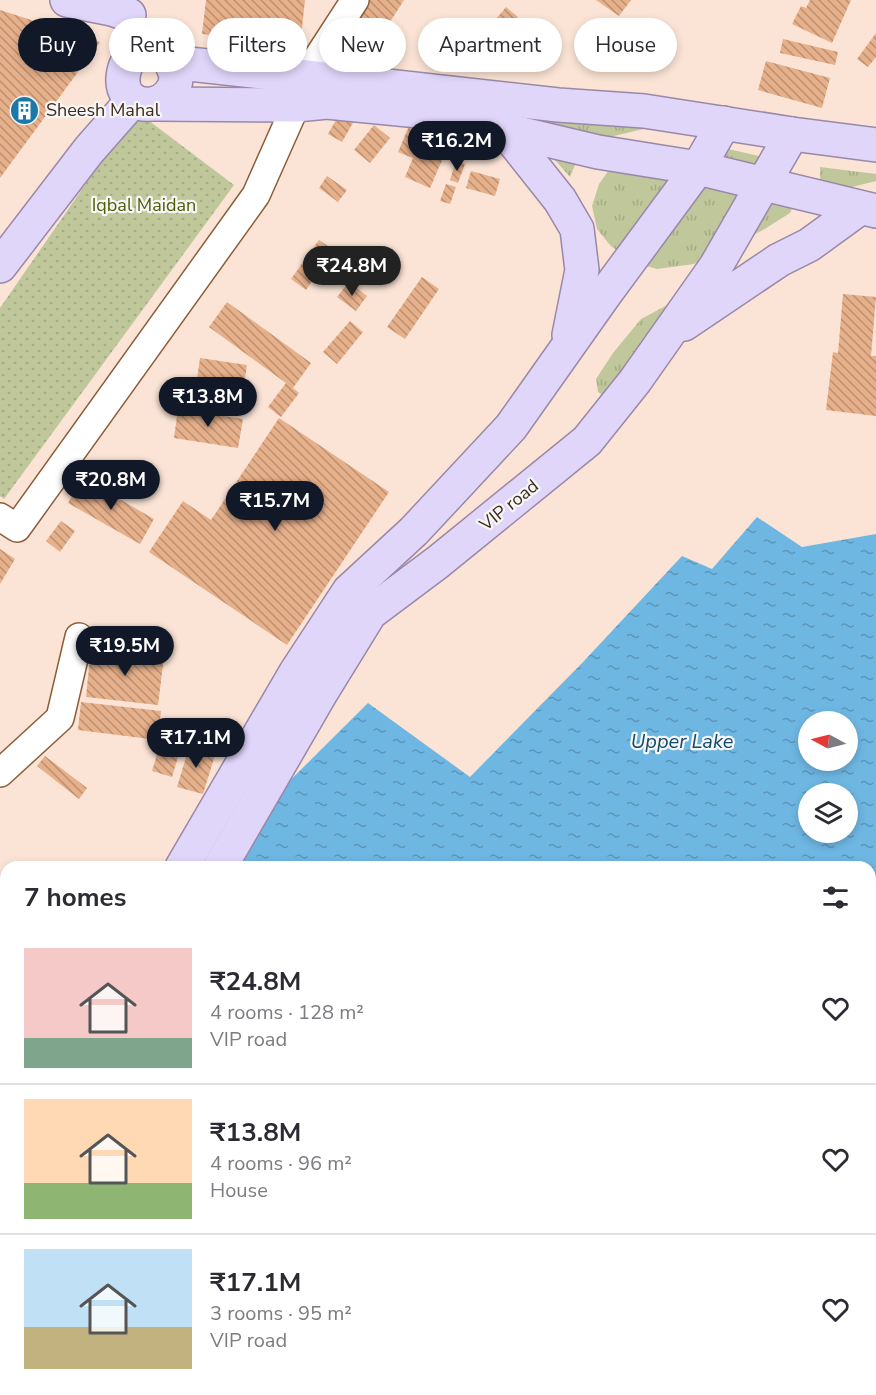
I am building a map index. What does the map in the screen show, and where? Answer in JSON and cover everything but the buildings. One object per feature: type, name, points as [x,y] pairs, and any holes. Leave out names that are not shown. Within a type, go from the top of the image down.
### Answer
[{"type":"main road","points":[[67,0],[112,9],[130,8]]},
{"type":"main road","points":[[195,65],[300,91],[327,102],[429,112],[598,152],[698,168],[868,209]]},
{"type":"main road","points":[[123,72],[122,82],[126,92],[144,102],[300,91],[558,105],[644,111],[876,145]]},
{"type":"main road","points":[[0,266],[89,150],[144,102],[165,99],[173,91],[176,76],[172,72]]},
{"type":"main road","points":[[186,861],[296,672],[349,591],[414,531],[511,427],[698,168],[724,123]]},
{"type":"main road","points":[[506,132],[560,200],[577,229],[582,270],[566,348]]},
{"type":"main road","name":"VIP road","points":[[223,861],[370,613],[438,562],[587,441],[636,381],[716,266],[792,134]]},
{"type":"main road","points":[[669,334],[779,260],[809,245],[868,209]]},
{"type":"street","points":[[0,517],[16,528],[256,195],[300,91],[355,0]]},
{"type":"street","points":[[0,772],[60,718],[80,638]]},
{"type":"green space","name":"Iqbal Maidan","points":[[136,111],[234,185],[4,499],[0,496],[0,308]]},
{"type":"green space","points":[[497,112],[665,124],[601,139],[578,158],[570,177],[530,132]]},
{"type":"green space","points":[[720,147],[771,159],[797,197],[790,213],[763,230],[694,264],[657,269],[629,261],[610,245],[597,229],[592,206],[599,184],[609,170],[637,154]]},
{"type":"green space","points":[[820,167],[876,174],[876,181],[852,187],[821,210]]},
{"type":"green space","points":[[675,301],[604,396],[598,392],[596,379],[613,353],[641,319]]},
{"type":"water","name":"Upper Lake","points":[[757,517],[802,547],[876,534],[876,861],[209,861],[368,703],[470,777],[584,661],[682,556],[712,569]]},
{"type":"place","name":"Sheesh Mahal","points":[[25,110]]}]
